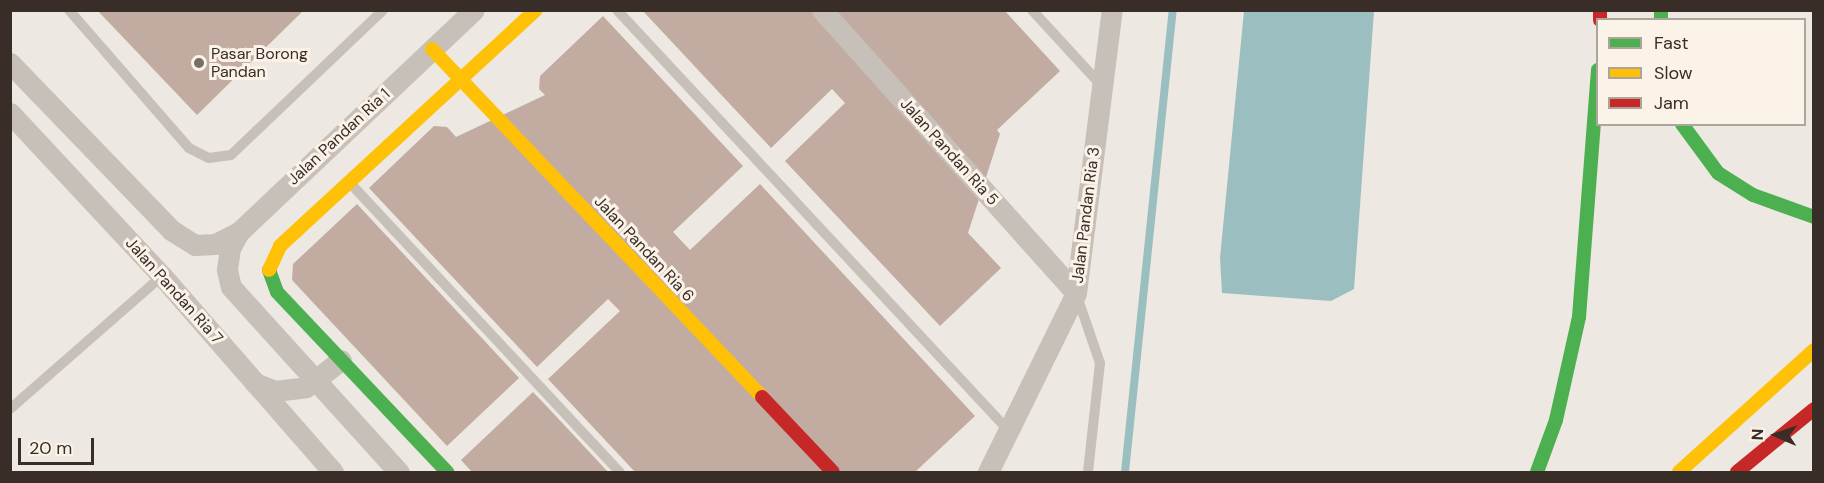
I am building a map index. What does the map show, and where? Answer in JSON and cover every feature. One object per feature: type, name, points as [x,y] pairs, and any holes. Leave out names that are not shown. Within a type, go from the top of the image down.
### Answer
[{"type":"main road","points":[[447,472],[277,292],[269,269],[280,246],[349,181],[462,82],[536,10]]},
{"type":"main road","name":"Jalan Pandan Ria 6","points":[[432,49],[833,472]]},
{"type":"main road","points":[[1537,472],[1556,420],[1579,317],[1596,96]]},
{"type":"main road","points":[[1683,126],[1718,173],[1754,195],[1814,217]]},
{"type":"main road","points":[[1679,472],[1814,350]]},
{"type":"main road","points":[[1737,472],[1814,409]]},
{"type":"street","name":"Jalan Pandan Ria 1","points":[[10,63],[171,230],[195,245],[214,244],[239,232],[474,10]]},
{"type":"street","name":"Jalan Pandan Ria 5","points":[[822,10],[1076,293]]},
{"type":"street","name":"Jalan Pandan Ria 3","points":[[988,472],[1076,293],[1112,10]]},
{"type":"street","name":"Jalan Pandan Ria 7","points":[[10,113],[162,276],[333,472]]},
{"type":"street","points":[[239,232],[230,248],[227,270],[231,287],[399,472]]},
{"type":"street","points":[[255,383],[275,391],[306,387],[341,360]]},
{"type":"lane","points":[[69,10],[189,148],[209,158],[231,155],[383,10]]},
{"type":"lane","points":[[617,10],[1008,430]]},
{"type":"lane","points":[[1032,10],[1103,86]]},
{"type":"lane","points":[[349,181],[620,472]]},
{"type":"lane","points":[[10,409],[162,276]]},
{"type":"lane","points":[[1076,293],[1100,363],[1088,472]]},
{"type":"water","points":[[1244,11],[1374,11],[1354,289],[1331,301],[1222,293],[1220,258]]},
{"type":"building","name":"Pasar Borong Pandan","points":[[97,10],[304,10],[197,115]]},
{"type":"building","points":[[642,10],[1004,10],[1060,71],[997,130],[1000,134],[968,233],[1001,268],[940,326],[785,161],[845,103],[832,89],[771,148]]},
{"type":"building","points":[[603,16],[743,166],[673,232],[690,250],[760,184],[975,416],[915,472],[635,472],[548,379],[620,311],[608,299],[537,367],[369,188],[434,126],[447,127],[456,137],[545,95],[539,89],[540,76]]},
{"type":"building","points":[[357,204],[519,378],[447,446],[292,280],[293,264]]},
{"type":"building","points":[[533,392],[608,472],[472,472],[461,460]]},
{"type":"waterway","points":[[1125,472],[1173,10]]},
{"type":"traffic: fast","points":[[1661,10],[1661,18]]},
{"type":"traffic: fast","points":[[1537,472],[1556,420],[1579,317],[1596,96]]},
{"type":"traffic: fast","points":[[1683,126],[1718,173],[1753,195],[1814,217]]},
{"type":"traffic: fast","points":[[269,270],[277,292],[447,472]]},
{"type":"traffic: slow","points":[[269,270],[280,246],[536,10]]},
{"type":"traffic: slow","points":[[432,49],[762,397]]},
{"type":"traffic: slow","points":[[1679,472],[1814,350]]},
{"type":"traffic: jam","points":[[1600,10],[1600,18]]},
{"type":"traffic: jam","points":[[762,397],[833,472]]},
{"type":"traffic: jam","points":[[1737,472],[1814,409]]},
{"type":"place","name":"Pasar Borong Pandan","points":[[199,63]]}]
